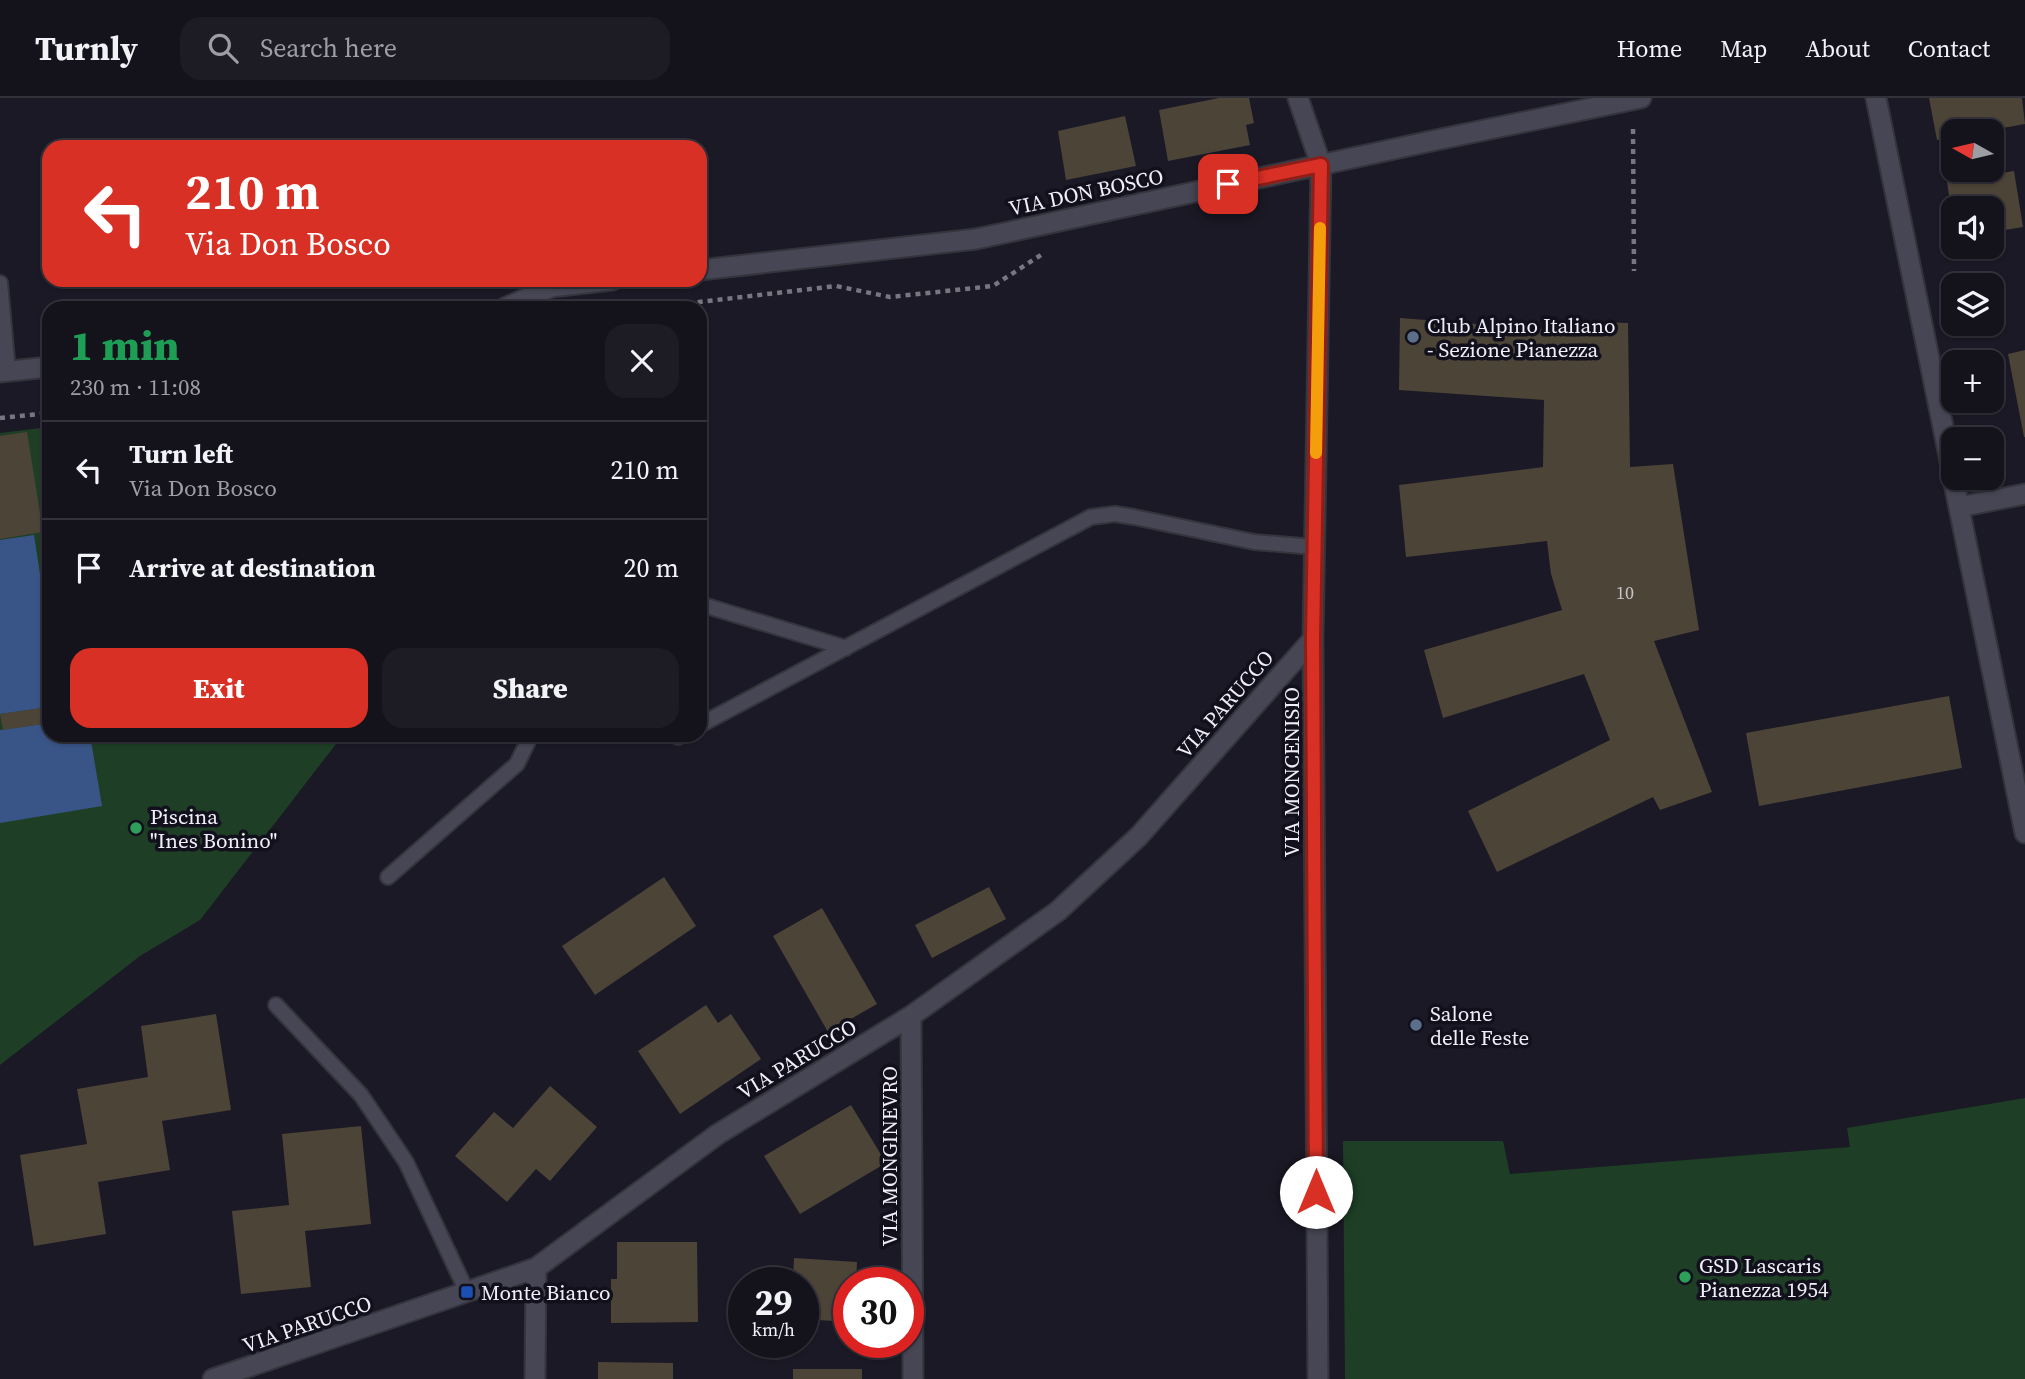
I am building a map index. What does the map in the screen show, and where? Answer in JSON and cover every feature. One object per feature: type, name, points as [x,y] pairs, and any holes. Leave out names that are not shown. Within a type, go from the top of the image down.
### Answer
[{"type":"street","name":"VIA MONCENISIO","points":[[1298,98],[1321,165],[1313,639],[1318,1379]]},
{"type":"street","name":"VIA DON BOSCO","points":[[707,269],[976,239],[1641,98]]},
{"type":"street","points":[[1876,98],[1943,427]]},
{"type":"street","points":[[520,301],[551,287]]},
{"type":"street","points":[[4,372],[42,368]]},
{"type":"street","points":[[1956,490],[2025,833]]},
{"type":"street","points":[[1959,507],[2025,494]]},
{"type":"street","name":"VIA PARUCCO","points":[[213,1379],[536,1268],[718,1134],[911,1016],[1058,911],[1139,836],[1313,639]]},
{"type":"street","name":"VIA MONGINEVRO","points":[[911,1016],[913,1379]]},
{"type":"street","points":[[535,1379],[536,1268]]},
{"type":"lane","points":[[0,283],[4,372]]},
{"type":"lane","points":[[707,721],[1091,517],[1115,514],[1254,542],[1314,547]]},
{"type":"lane","points":[[707,606],[846,648]]},
{"type":"lane","points":[[388,877],[517,764],[528,742]]},
{"type":"lane","points":[[276,1005],[361,1095],[406,1162],[467,1292]]},
{"type":"path","points":[[1633,129],[1634,271]]},
{"type":"path","points":[[0,418],[42,414]]},
{"type":"green space","name":"Piscina \"Ines Bonino\"","points":[[42,428],[42,742],[338,742],[200,920],[140,956],[0,1065],[0,433]]},
{"type":"green space","name":"GSD Lascaris Pianezza 1954","points":[[2025,1098],[2025,1379],[1345,1379],[1343,1141],[1503,1141],[1510,1174],[1850,1147],[1847,1128]]},
{"type":"water","points":[[34,535],[42,587],[42,708],[0,714],[0,540]]},
{"type":"water","points":[[42,724],[42,742],[91,742],[102,806],[0,823],[0,730]]},
{"type":"building","points":[[1219,98],[1249,98],[1254,123],[1246,125],[1250,145],[1168,161],[1159,110]]},
{"type":"building","points":[[1929,98],[2022,98],[2025,124],[2004,128],[2004,119],[1941,119],[1941,139],[1937,140]]},
{"type":"building","points":[[1125,116],[1136,166],[1066,180],[1058,131]]},
{"type":"building","points":[[2014,171],[2023,227],[2004,230],[2004,196],[1949,196],[1947,182],[2004,182],[2004,173]]},
{"type":"building","points":[[1400,318],[1569,331],[1568,321],[1628,323],[1630,467],[1673,464],[1699,630],[1654,641],[1712,792],[1660,810],[1653,797],[1497,872],[1468,811],[1610,740],[1584,674],[1443,718],[1424,650],[1562,610],[1551,574],[1547,541],[1406,557],[1399,485],[1543,467],[1544,400],[1399,390]]},
{"type":"building","points":[[2025,350],[2025,437],[2024,437],[2008,354]]},
{"type":"building","points":[[27,432],[42,532],[0,539],[0,436]]},
{"type":"building","points":[[1949,696],[1962,768],[1759,806],[1746,733]]},
{"type":"building","points":[[42,708],[42,724],[3,730],[0,714]]},
{"type":"building","points":[[664,877],[696,926],[595,995],[562,946]]},
{"type":"building","points":[[989,887],[1006,919],[932,958],[915,925]]},
{"type":"building","points":[[822,908],[877,1004],[828,1032],[773,936]]},
{"type":"building","points":[[706,1005],[718,1023],[731,1014],[761,1059],[680,1114],[638,1051]]},
{"type":"building","points":[[216,1014],[231,1110],[162,1121],[170,1170],[98,1182],[106,1234],[34,1246],[20,1155],[87,1144],[77,1089],[148,1077],[141,1026]]},
{"type":"building","points":[[550,1086],[597,1127],[550,1181],[536,1169],[507,1202],[455,1156],[494,1112],[513,1128]]},
{"type":"building","points":[[851,1105],[886,1163],[800,1214],[764,1156]]},
{"type":"building","points":[[361,1126],[371,1224],[305,1231],[311,1287],[241,1294],[232,1211],[289,1205],[282,1134]]},
{"type":"building","points":[[617,1242],[697,1242],[698,1322],[611,1323],[611,1279],[617,1279]]},
{"type":"building","points":[[794,1258],[857,1262],[857,1267],[833,1267],[833,1321],[819,1320],[819,1267],[794,1267]]},
{"type":"building","points":[[598,1362],[673,1363],[673,1379],[598,1379]]},
{"type":"building","points":[[793,1369],[862,1369],[862,1379],[793,1379]]},
{"type":"slow traffic","points":[[1316,453],[1320,228]]},
{"type":"place","name":"Club Alpino Italiano - Sezione Pianezza","points":[[1413,337]]},
{"type":"place","name":"Piscina \"Ines Bonino\"","points":[[136,828]]},
{"type":"place","name":"Salone delle Feste","points":[[1416,1025]]},
{"type":"place","name":"GSD Lascaris Pianezza 1954","points":[[1685,1277]]},
{"type":"place","name":"Monte Bianco","points":[[467,1292]]},
{"type":"route","points":[[1228,184],[1321,165],[1313,639],[1316,1192]]}]
